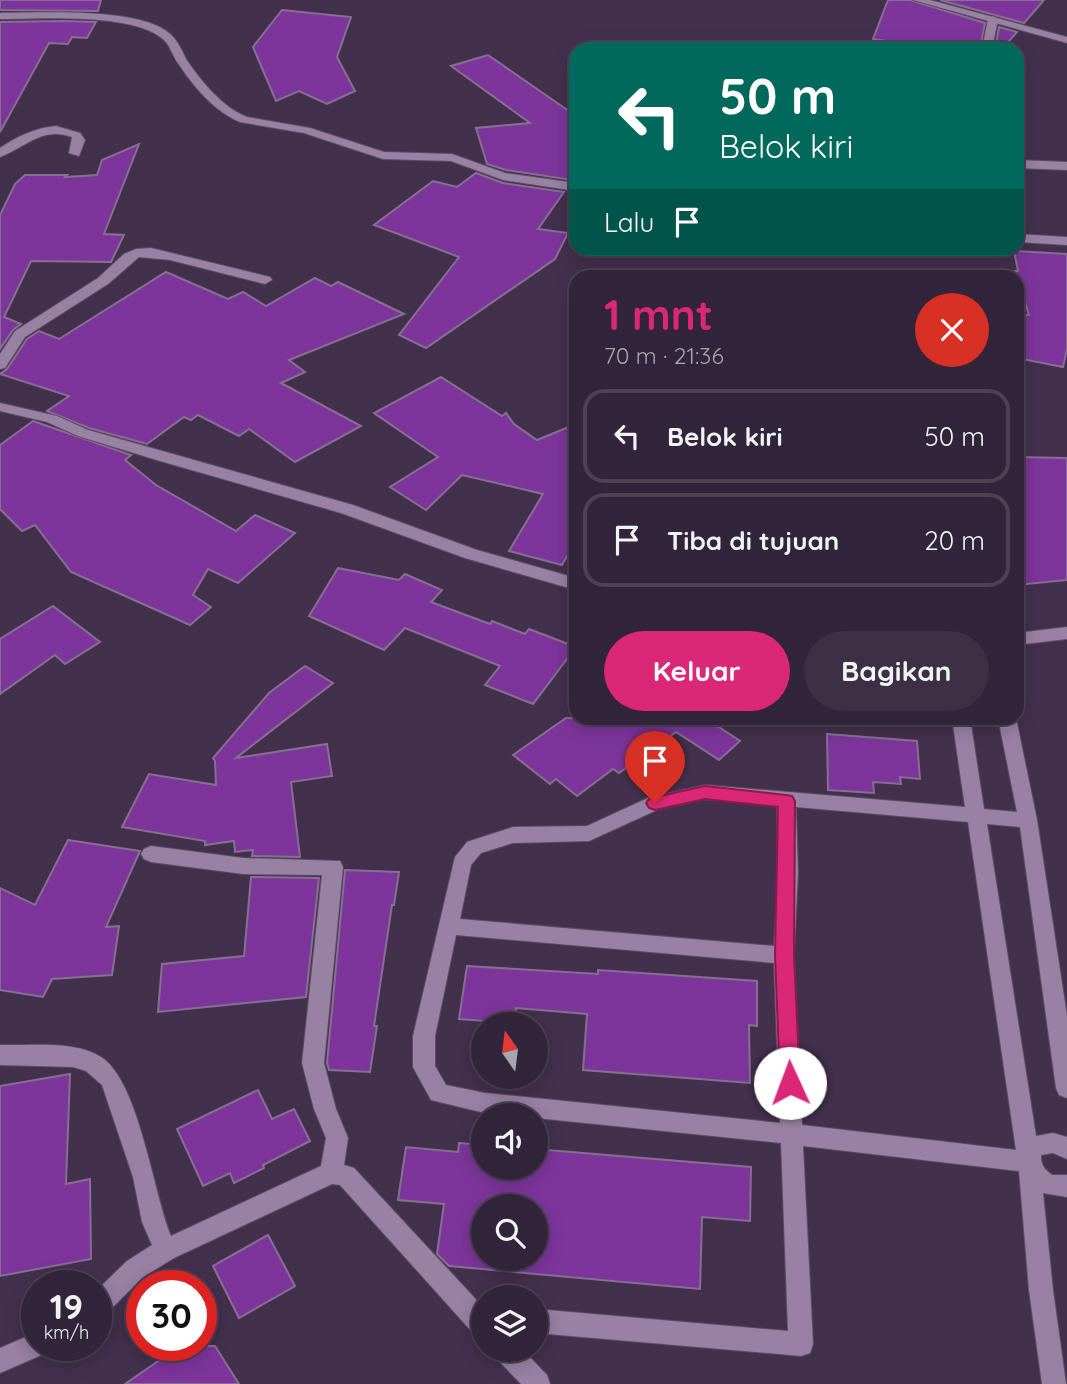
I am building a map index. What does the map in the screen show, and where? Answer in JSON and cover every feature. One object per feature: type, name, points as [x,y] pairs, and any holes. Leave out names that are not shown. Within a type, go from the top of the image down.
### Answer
[{"type":"street","points":[[918,0],[1067,40]]},
{"type":"street","points":[[0,16],[110,17],[146,26],[169,38],[183,64],[211,97],[234,116],[244,120],[306,130],[383,155],[452,158],[503,176],[569,186]]},
{"type":"street","points":[[988,42],[993,19]]},
{"type":"street","points":[[0,153],[28,135],[51,131],[76,135],[79,140],[75,153]]},
{"type":"street","points":[[1024,164],[1067,166]]},
{"type":"street","points":[[1024,238],[1067,241]]},
{"type":"street","points":[[0,365],[20,334],[103,281],[136,253],[151,252],[171,256],[265,280]]},
{"type":"street","points":[[0,407],[52,419],[83,433],[347,509],[471,554],[569,582]]},
{"type":"street","points":[[1024,638],[1067,633]]},
{"type":"street","points":[[962,725],[1028,1162],[1054,1384]]},
{"type":"street","points":[[1008,725],[1028,820],[1067,1088]]},
{"type":"street","points":[[1028,820],[705,792],[655,803],[589,832],[513,835],[474,847],[462,863],[424,1036],[424,1067],[439,1093],[485,1102],[1028,1162]]},
{"type":"street","points":[[548,1322],[801,1344],[785,955],[786,801]]},
{"type":"street","points":[[151,854],[243,866],[333,867],[313,1063],[325,1109],[337,1138],[331,1173]]},
{"type":"street","points":[[449,926],[785,955]]},
{"type":"street","points":[[0,1055],[73,1057],[93,1063],[111,1079],[144,1177],[154,1222],[166,1250]]},
{"type":"street","points":[[1067,1149],[1050,1142],[1038,1144],[1030,1150],[1028,1162],[1033,1174],[1043,1183],[1056,1188],[1067,1186]]},
{"type":"street","points":[[112,1292],[135,1269],[166,1250],[331,1173],[346,1176],[471,1312]]},
{"type":"street","points":[[0,1360],[21,1351]]},
{"type":"street","points":[[517,1362],[538,1384]]},
{"type":"building","points":[[0,0],[101,0],[98,11],[0,10]]},
{"type":"building","points":[[888,0],[910,0],[985,23],[981,42],[894,42],[873,39]]},
{"type":"building","points":[[940,0],[1044,0],[1024,23]]},
{"type":"building","points":[[282,10],[351,17],[337,57],[355,91],[327,104],[299,91],[276,101],[253,47]]},
{"type":"building","points":[[0,22],[96,22],[87,38],[72,37],[68,44],[49,43],[0,132]]},
{"type":"building","points":[[999,27],[1017,32],[1008,42],[996,42]]},
{"type":"building","points":[[488,55],[569,111],[569,180],[506,170],[487,164],[476,128],[530,123],[451,66]]},
{"type":"building","points":[[139,144],[104,234],[124,235],[111,262],[31,261],[4,317],[21,324],[13,330],[0,349],[0,215],[15,184],[25,175],[97,175],[102,160]]},
{"type":"building","points":[[476,173],[503,183],[564,192],[538,229],[568,233],[555,259],[426,348],[399,335],[459,257],[374,225],[433,181],[457,187]]},
{"type":"building","points":[[1024,252],[1067,254],[1067,349],[1063,367],[1024,359],[1024,315],[1029,315],[1024,299],[1024,270],[1018,270],[1015,256],[1024,256]]},
{"type":"building","points":[[166,272],[228,299],[243,292],[266,306],[315,278],[331,286],[338,282],[404,314],[289,360],[305,372],[281,383],[361,426],[295,462],[249,429],[239,436],[198,415],[191,420],[184,417],[147,444],[89,428],[47,411],[69,396],[0,374],[7,369],[27,339],[39,331],[59,339]]},
{"type":"building","points":[[441,377],[502,416],[506,413],[514,424],[537,440],[569,427],[569,553],[562,565],[509,551],[543,494],[462,475],[426,510],[390,487],[438,457],[374,413]]},
{"type":"building","points":[[33,421],[131,455],[125,460],[156,485],[236,531],[255,515],[295,533],[238,583],[208,569],[193,595],[211,607],[190,625],[71,572],[35,525],[22,531],[0,509],[0,445]]},
{"type":"building","points":[[1024,457],[1067,458],[1067,580],[1024,584]]},
{"type":"building","points":[[338,568],[399,580],[405,574],[442,590],[431,602],[490,624],[492,621],[525,634],[529,629],[569,644],[569,656],[533,704],[485,685],[500,666],[405,628],[384,650],[309,616]]},
{"type":"building","points":[[53,606],[100,642],[65,664],[55,655],[0,694],[0,639]]},
{"type":"building","points":[[305,666],[333,683],[236,758],[327,744],[332,776],[291,782],[300,857],[252,856],[253,850],[235,852],[234,841],[205,845],[205,841],[122,827],[149,774],[216,785],[213,758],[269,693]]},
{"type":"building","points":[[566,718],[569,718],[569,725],[716,725],[740,741],[719,760],[676,732],[619,773],[613,769],[577,796],[556,779],[550,784],[513,755]]},
{"type":"building","points":[[827,734],[917,741],[920,779],[900,777],[901,784],[873,782],[874,793],[828,790]]},
{"type":"building","points":[[68,840],[140,851],[106,927],[119,926],[112,975],[52,979],[43,997],[0,990],[0,888],[35,905]]},
{"type":"building","points":[[345,870],[399,872],[374,1026],[377,1026],[370,1072],[329,1070],[327,1063]]},
{"type":"building","points":[[251,877],[319,878],[306,997],[158,1012],[162,964],[244,956]]},
{"type":"building","points":[[467,966],[598,974],[598,970],[757,981],[757,1026],[749,1025],[750,1083],[583,1070],[587,1014],[516,1008],[515,1012],[471,1012],[471,1020],[459,1019]]},
{"type":"building","points":[[70,1074],[66,1184],[90,1179],[91,1259],[0,1276],[0,1086]]},
{"type":"building","points":[[258,1090],[272,1119],[294,1109],[310,1141],[234,1183],[230,1173],[203,1186],[177,1129]]},
{"type":"building","points":[[459,1143],[471,1144],[471,1180],[548,1180],[548,1150],[751,1167],[750,1221],[702,1217],[700,1289],[504,1271],[548,1271],[548,1194],[471,1194],[471,1268],[449,1266],[437,1254],[444,1204],[398,1200],[406,1147],[458,1152]]},
{"type":"building","points":[[268,1235],[295,1286],[239,1318],[213,1266]]},
{"type":"building","points":[[217,1349],[239,1384],[125,1384],[158,1361],[217,1361]]},
{"type":"route","points":[[655,803],[705,792],[786,801],[788,873],[785,955],[790,1083]]}]
